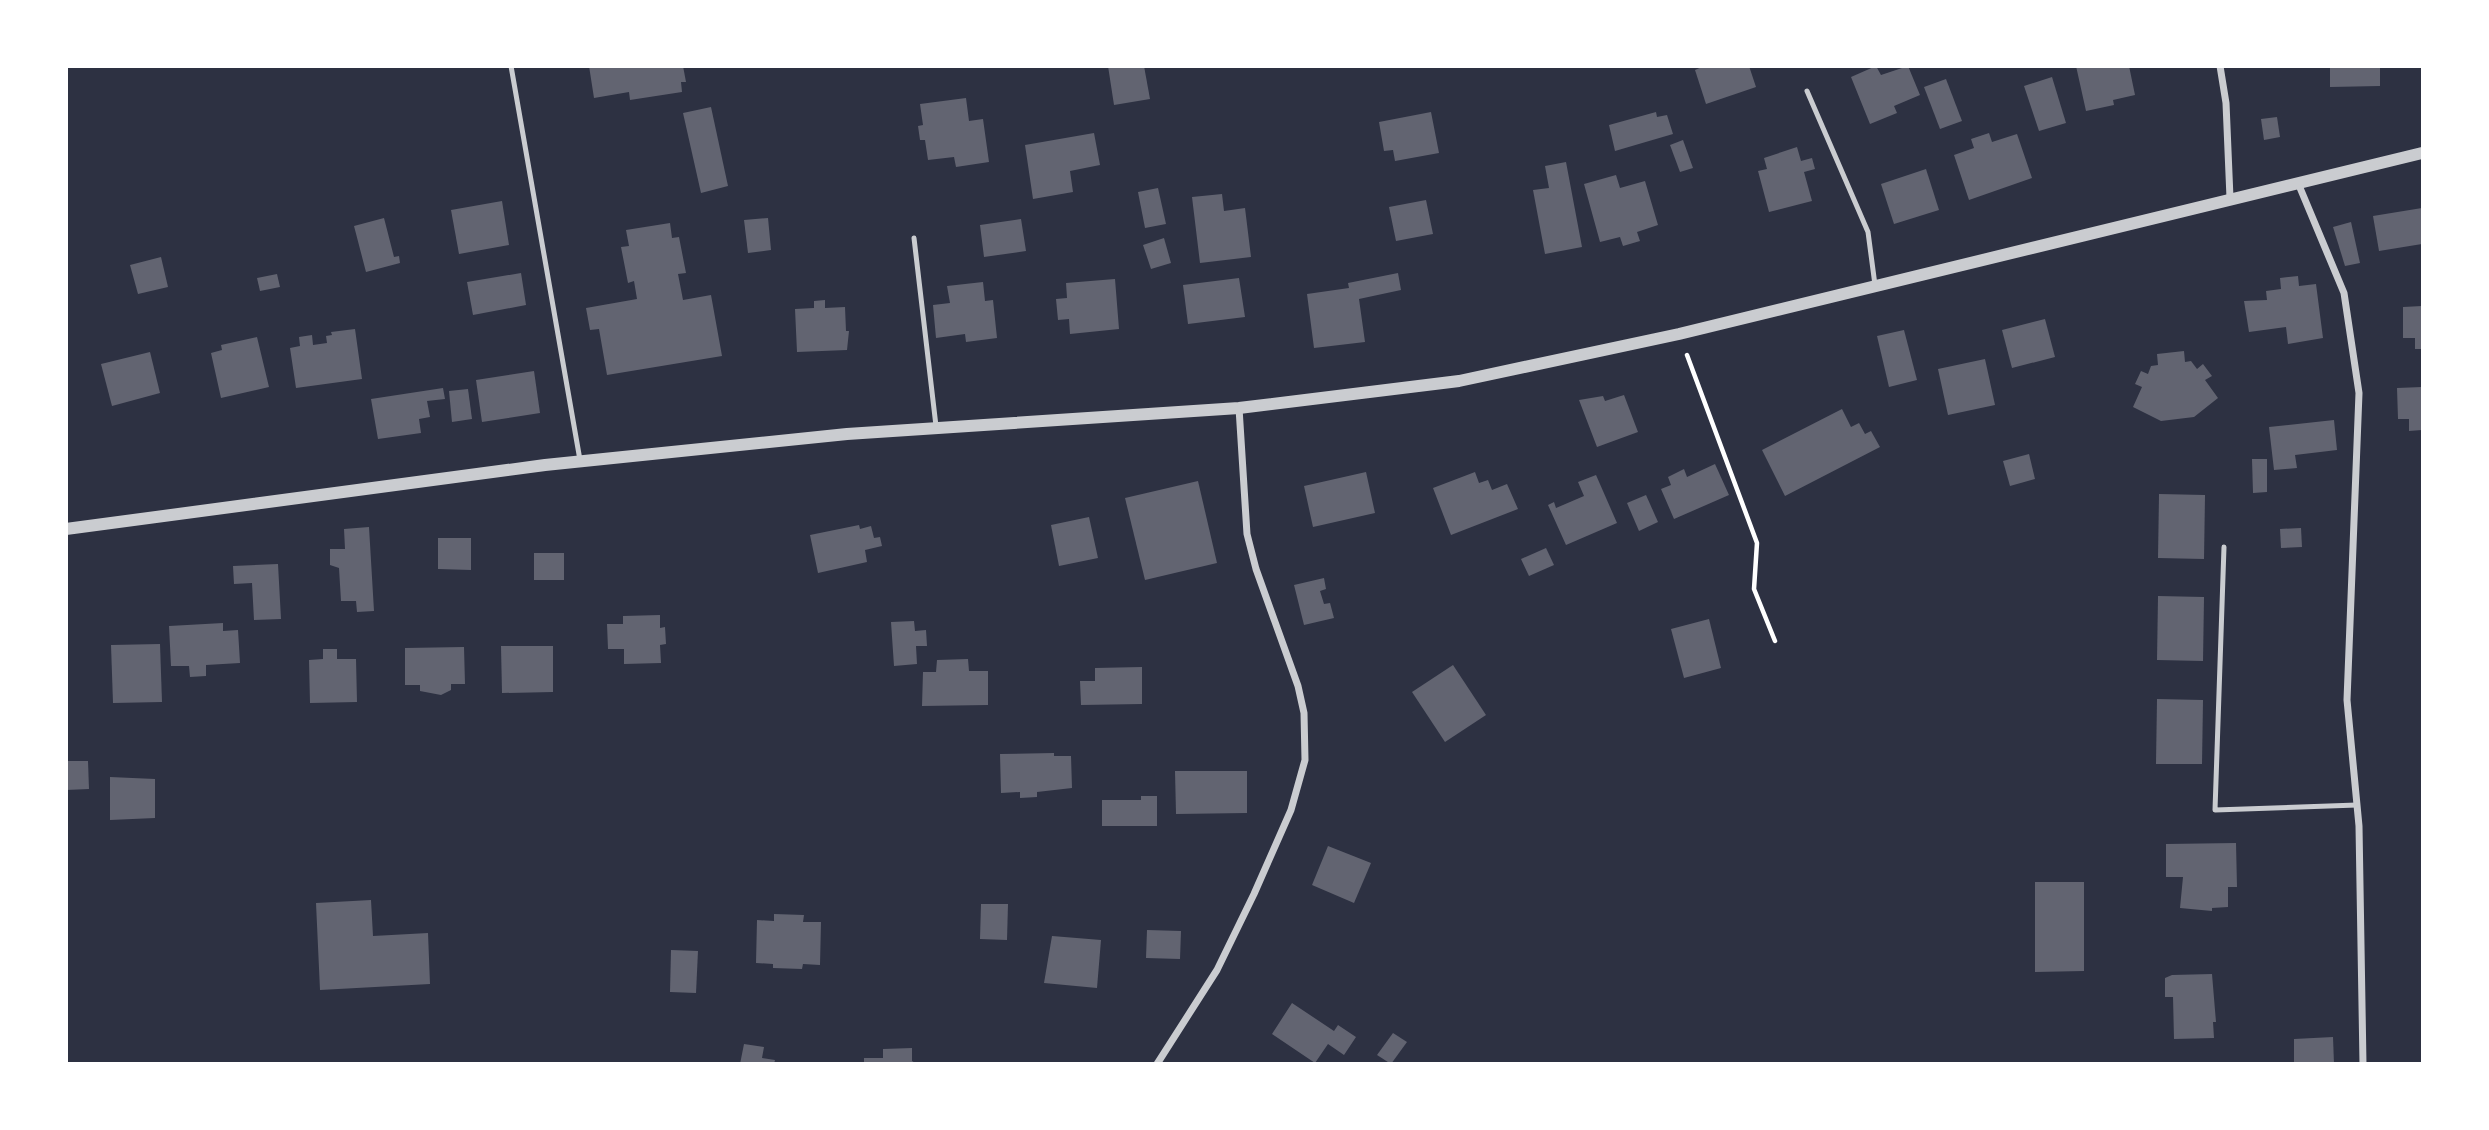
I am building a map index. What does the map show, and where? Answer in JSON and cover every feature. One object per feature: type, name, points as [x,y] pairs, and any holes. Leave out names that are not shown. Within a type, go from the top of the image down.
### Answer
[{"type":"street","points":[[2220,66],[2226,103],[2230,198]]},
{"type":"street","points":[[66,529],[581,462],[847,434],[1239,408],[1459,381],[1679,334],[2423,153]]},
{"type":"street","points":[[2297,182],[2344,293],[2359,393],[2347,700],[2357,805],[2363,1063]]},
{"type":"street","points":[[1157,1063],[1217,970],[1233,938],[1291,810],[1305,760],[1304,713],[1298,687],[1256,569],[1247,534],[1239,408]]},
{"type":"lane","points":[[511,66],[581,462]]},
{"type":"lane","points":[[1807,91],[1868,232],[1875,286]]},
{"type":"lane","points":[[914,238],[937,428]]},
{"type":"lane","points":[[2224,547],[2215,810],[2357,805]]},
{"type":"path","points":[[1679,334],[1757,543],[1754,589],[1776,641]]},
{"type":"building","points":[[589,66],[683,66],[686,82],[681,82],[682,92],[630,100],[629,92],[594,98]]},
{"type":"building","points":[[1108,66],[1144,66],[1150,99],[1114,105]]},
{"type":"building","points":[[1704,66],[1749,66],[1756,87],[1706,104],[1695,70]]},
{"type":"building","points":[[1876,66],[1881,75],[1908,66],[1920,95],[1894,106],[1897,113],[1870,124],[1851,77]]},
{"type":"building","points":[[2076,66],[2129,66],[2135,95],[2113,100],[2114,105],[2086,111]]},
{"type":"building","points":[[2330,66],[2380,66],[2380,86],[2330,87]]},
{"type":"building","points":[[2052,77],[2066,123],[2039,131],[2024,86]]},
{"type":"building","points":[[1946,79],[1962,121],[1940,129],[1924,87]]},
{"type":"building","points":[[966,98],[969,121],[983,119],[989,162],[956,167],[954,157],[928,160],[925,140],[920,140],[918,126],[923,125],[920,104]]},
{"type":"building","points":[[711,107],[728,186],[701,193],[683,113]]},
{"type":"building","points":[[1431,112],[1439,153],[1395,161],[1393,150],[1384,151],[1379,122]]},
{"type":"building","points":[[1656,112],[1657,117],[1667,115],[1673,134],[1615,151],[1609,125]]},
{"type":"building","points":[[2277,117],[2280,137],[2264,140],[2261,119]]},
{"type":"building","points":[[1094,133],[1100,165],[1070,171],[1073,192],[1033,199],[1025,145]]},
{"type":"building","points":[[1989,133],[1992,142],[2017,134],[2032,178],[1969,200],[1954,155],[1974,148],[1971,139]]},
{"type":"building","points":[[1683,140],[1693,168],[1680,172],[1670,145]]},
{"type":"building","points":[[1797,147],[1801,161],[1812,158],[1815,169],[1804,172],[1812,201],[1769,212],[1758,171],[1767,169],[1764,158]]},
{"type":"building","points":[[1566,162],[1582,247],[1545,254],[1533,190],[1549,188],[1545,166]]},
{"type":"building","points":[[1926,169],[1939,210],[1894,224],[1881,184]]},
{"type":"building","points":[[1616,175],[1620,188],[1645,181],[1658,225],[1637,232],[1640,241],[1623,246],[1620,237],[1600,242],[1584,184]]},
{"type":"building","points":[[1158,188],[1166,224],[1145,228],[1138,192]]},
{"type":"building","points":[[1222,194],[1224,211],[1245,208],[1251,257],[1200,263],[1192,197]]},
{"type":"building","points":[[1426,200],[1433,234],[1396,241],[1389,207]]},
{"type":"building","points":[[502,201],[509,245],[459,254],[451,210]]},
{"type":"building","points":[[2422,208],[2422,244],[2379,251],[2373,216]]},
{"type":"building","points":[[384,218],[394,257],[399,256],[400,263],[366,272],[354,226]]},
{"type":"building","points":[[768,218],[771,250],[748,253],[744,220]]},
{"type":"building","points":[[1021,219],[1026,251],[984,257],[980,225]]},
{"type":"building","points":[[2351,222],[2360,263],[2345,266],[2333,227]]},
{"type":"building","points":[[670,223],[672,238],[679,237],[686,273],[678,274],[683,300],[711,295],[722,356],[607,375],[599,329],[590,330],[586,308],[637,299],[634,281],[628,283],[621,247],[629,246],[626,230]]},
{"type":"building","points":[[1164,238],[1171,263],[1151,269],[1143,245]]},
{"type":"building","points":[[161,257],[168,287],[138,294],[130,265]]},
{"type":"building","points":[[521,273],[526,305],[473,315],[467,282]]},
{"type":"building","points":[[1398,273],[1401,290],[1359,299],[1365,342],[1314,348],[1307,294],[1349,288],[1348,283]]},
{"type":"building","points":[[277,274],[280,287],[260,291],[257,278]]},
{"type":"building","points":[[2298,276],[2299,286],[2316,284],[2323,338],[2288,344],[2286,327],[2249,332],[2244,301],[2267,300],[2266,291],[2281,289],[2280,278]]},
{"type":"building","points":[[1239,278],[1245,317],[1188,324],[1183,285]]},
{"type":"building","points":[[1115,279],[1119,329],[1070,334],[1069,319],[1058,320],[1056,299],[1067,298],[1066,283]]},
{"type":"building","points":[[983,282],[985,301],[993,300],[997,338],[966,342],[965,334],[936,338],[933,305],[950,303],[947,286]]},
{"type":"building","points":[[825,300],[825,308],[845,307],[846,331],[849,331],[847,350],[797,352],[795,309],[814,308],[814,301]]},
{"type":"building","points":[[2422,306],[2422,349],[2415,349],[2415,338],[2403,338],[2403,307]]},
{"type":"building","points":[[2045,319],[2055,357],[2012,368],[2002,330]]},
{"type":"building","points":[[355,329],[362,379],[296,388],[290,348],[300,346],[299,337],[312,335],[313,345],[327,343],[326,336],[332,335],[331,332]]},
{"type":"building","points":[[1904,330],[1917,380],[1889,387],[1877,336]]},
{"type":"building","points":[[257,337],[269,387],[221,398],[211,353],[222,350],[221,345]]},
{"type":"building","points":[[2184,351],[2185,362],[2191,361],[2197,369],[2203,364],[2212,376],[2205,380],[2218,398],[2194,417],[2161,421],[2133,407],[2142,387],[2135,384],[2141,371],[2148,374],[2151,366],[2158,365],[2157,354]]},
{"type":"building","points":[[150,352],[160,393],[112,406],[101,364]]},
{"type":"building","points":[[1985,359],[1995,405],[1948,415],[1938,369]]},
{"type":"building","points":[[534,371],[540,413],[482,422],[476,380]]},
{"type":"building","points":[[2422,387],[2422,430],[2409,431],[2409,419],[2398,419],[2397,388]]},
{"type":"building","points":[[443,388],[445,399],[427,401],[430,417],[419,419],[421,433],[378,439],[371,399]]},
{"type":"building","points":[[468,389],[472,419],[452,422],[449,391]]},
{"type":"building","points":[[1624,395],[1638,432],[1597,447],[1579,400],[1603,396],[1605,401]]},
{"type":"building","points":[[1842,409],[1851,427],[1859,423],[1865,434],[1871,431],[1880,447],[1785,496],[1762,450]]},
{"type":"building","points":[[2334,420],[2337,450],[2295,455],[2297,468],[2274,470],[2269,427]]},
{"type":"building","points":[[2029,454],[2035,479],[2010,486],[2003,461]]},
{"type":"building","points":[[2252,459],[2267,459],[2267,492],[2253,493]]},
{"type":"building","points":[[1715,464],[1729,495],[1674,519],[1661,489],[1671,485],[1668,477],[1684,469],[1687,477]]},
{"type":"building","points":[[1366,472],[1375,513],[1313,527],[1304,486]]},
{"type":"building","points":[[1475,472],[1479,483],[1488,480],[1492,490],[1507,484],[1518,509],[1451,535],[1433,488]]},
{"type":"building","points":[[1596,475],[1617,523],[1566,545],[1548,505],[1554,502],[1556,508],[1584,496],[1578,482]]},
{"type":"building","points":[[1198,481],[1217,563],[1145,580],[1125,498]]},
{"type":"building","points":[[2159,494],[2205,495],[2204,559],[2158,558]]},
{"type":"building","points":[[1646,495],[1658,522],[1639,531],[1627,503]]},
{"type":"building","points":[[1089,517],[1098,558],[1059,566],[1051,525]]},
{"type":"building","points":[[859,525],[860,529],[871,526],[874,538],[880,537],[882,546],[865,550],[867,562],[818,573],[810,535]]},
{"type":"building","points":[[369,527],[374,611],[357,612],[356,601],[341,601],[339,568],[330,565],[330,549],[345,549],[344,529]]},
{"type":"building","points":[[2301,528],[2302,547],[2281,548],[2280,529]]},
{"type":"building","points":[[438,538],[471,538],[471,570],[438,569]]},
{"type":"building","points":[[1546,548],[1554,565],[1529,576],[1521,559]]},
{"type":"building","points":[[534,553],[564,553],[564,580],[534,580]]},
{"type":"building","points":[[278,564],[281,619],[254,620],[252,583],[234,584],[233,566]]},
{"type":"building","points":[[1324,578],[1326,589],[1320,591],[1324,604],[1330,603],[1334,618],[1304,625],[1294,585]]},
{"type":"building","points":[[2158,596],[2204,597],[2203,661],[2157,660]]},
{"type":"building","points":[[660,615],[660,628],[665,627],[666,644],[660,645],[661,663],[624,664],[624,649],[608,649],[607,624],[623,624],[623,616]]},
{"type":"building","points":[[1709,619],[1721,668],[1684,678],[1671,629]]},
{"type":"building","points":[[914,621],[915,631],[926,630],[927,646],[916,646],[917,664],[894,666],[891,622]]},
{"type":"building","points":[[223,623],[223,631],[238,630],[240,663],[206,665],[206,676],[190,677],[189,666],[171,666],[169,626]]},
{"type":"building","points":[[160,644],[162,702],[113,703],[111,645]]},
{"type":"building","points":[[501,646],[553,646],[553,692],[502,693]]},
{"type":"building","points":[[464,647],[465,684],[451,684],[451,690],[441,695],[420,691],[420,685],[405,685],[405,648]]},
{"type":"building","points":[[323,649],[337,649],[337,659],[356,659],[357,702],[310,703],[309,660],[323,659]]},
{"type":"building","points":[[968,659],[969,671],[988,671],[988,705],[922,706],[923,672],[936,672],[937,660]]},
{"type":"building","points":[[1453,665],[1486,715],[1445,742],[1412,692]]},
{"type":"building","points":[[1142,667],[1142,704],[1081,705],[1080,681],[1095,681],[1095,668]]},
{"type":"building","points":[[2157,699],[2203,700],[2202,764],[2156,764]]},
{"type":"building","points":[[1054,753],[1054,756],[1071,756],[1072,788],[1037,792],[1037,797],[1020,798],[1020,792],[1001,793],[1000,754]]},
{"type":"building","points":[[66,761],[88,761],[89,789],[66,790]]},
{"type":"building","points":[[1175,771],[1247,771],[1247,813],[1176,814]]},
{"type":"building","points":[[110,777],[155,779],[155,818],[110,820]]},
{"type":"building","points":[[1141,796],[1157,796],[1157,826],[1102,826],[1102,800],[1141,800]]},
{"type":"building","points":[[2236,843],[2237,887],[2228,887],[2228,907],[2212,908],[2212,911],[2180,908],[2183,877],[2166,877],[2166,844]]},
{"type":"building","points":[[1328,846],[1371,863],[1354,903],[1312,885]]},
{"type":"building","points":[[2035,882],[2084,882],[2084,971],[2035,972]]},
{"type":"building","points":[[371,900],[373,936],[428,933],[430,984],[320,990],[316,903]]},
{"type":"building","points":[[981,904],[1008,904],[1007,940],[980,939]]},
{"type":"building","points":[[774,914],[804,915],[803,922],[821,922],[820,965],[803,964],[802,969],[773,968],[773,964],[756,963],[757,920],[774,921]]},
{"type":"building","points":[[1147,930],[1181,931],[1180,959],[1146,958]]},
{"type":"building","points":[[1052,936],[1101,940],[1097,988],[1044,983]]},
{"type":"building","points":[[671,950],[698,951],[696,993],[670,992]]},
{"type":"building","points":[[2212,974],[2216,1022],[2213,1022],[2214,1038],[2174,1039],[2173,997],[2165,997],[2165,978],[2172,975]]},
{"type":"building","points":[[1292,1003],[1334,1031],[1338,1025],[1356,1037],[1344,1055],[1328,1044],[1315,1063],[1272,1034]]},
{"type":"building","points":[[1393,1033],[1407,1042],[1391,1064],[1377,1055]]},
{"type":"building","points":[[2333,1037],[2334,1064],[2294,1064],[2294,1039]]},
{"type":"building","points":[[744,1044],[764,1047],[762,1058],[775,1060],[774,1064],[740,1064]]},
{"type":"building","points":[[912,1048],[912,1061],[917,1064],[864,1064],[864,1058],[883,1058],[883,1049]]}]
